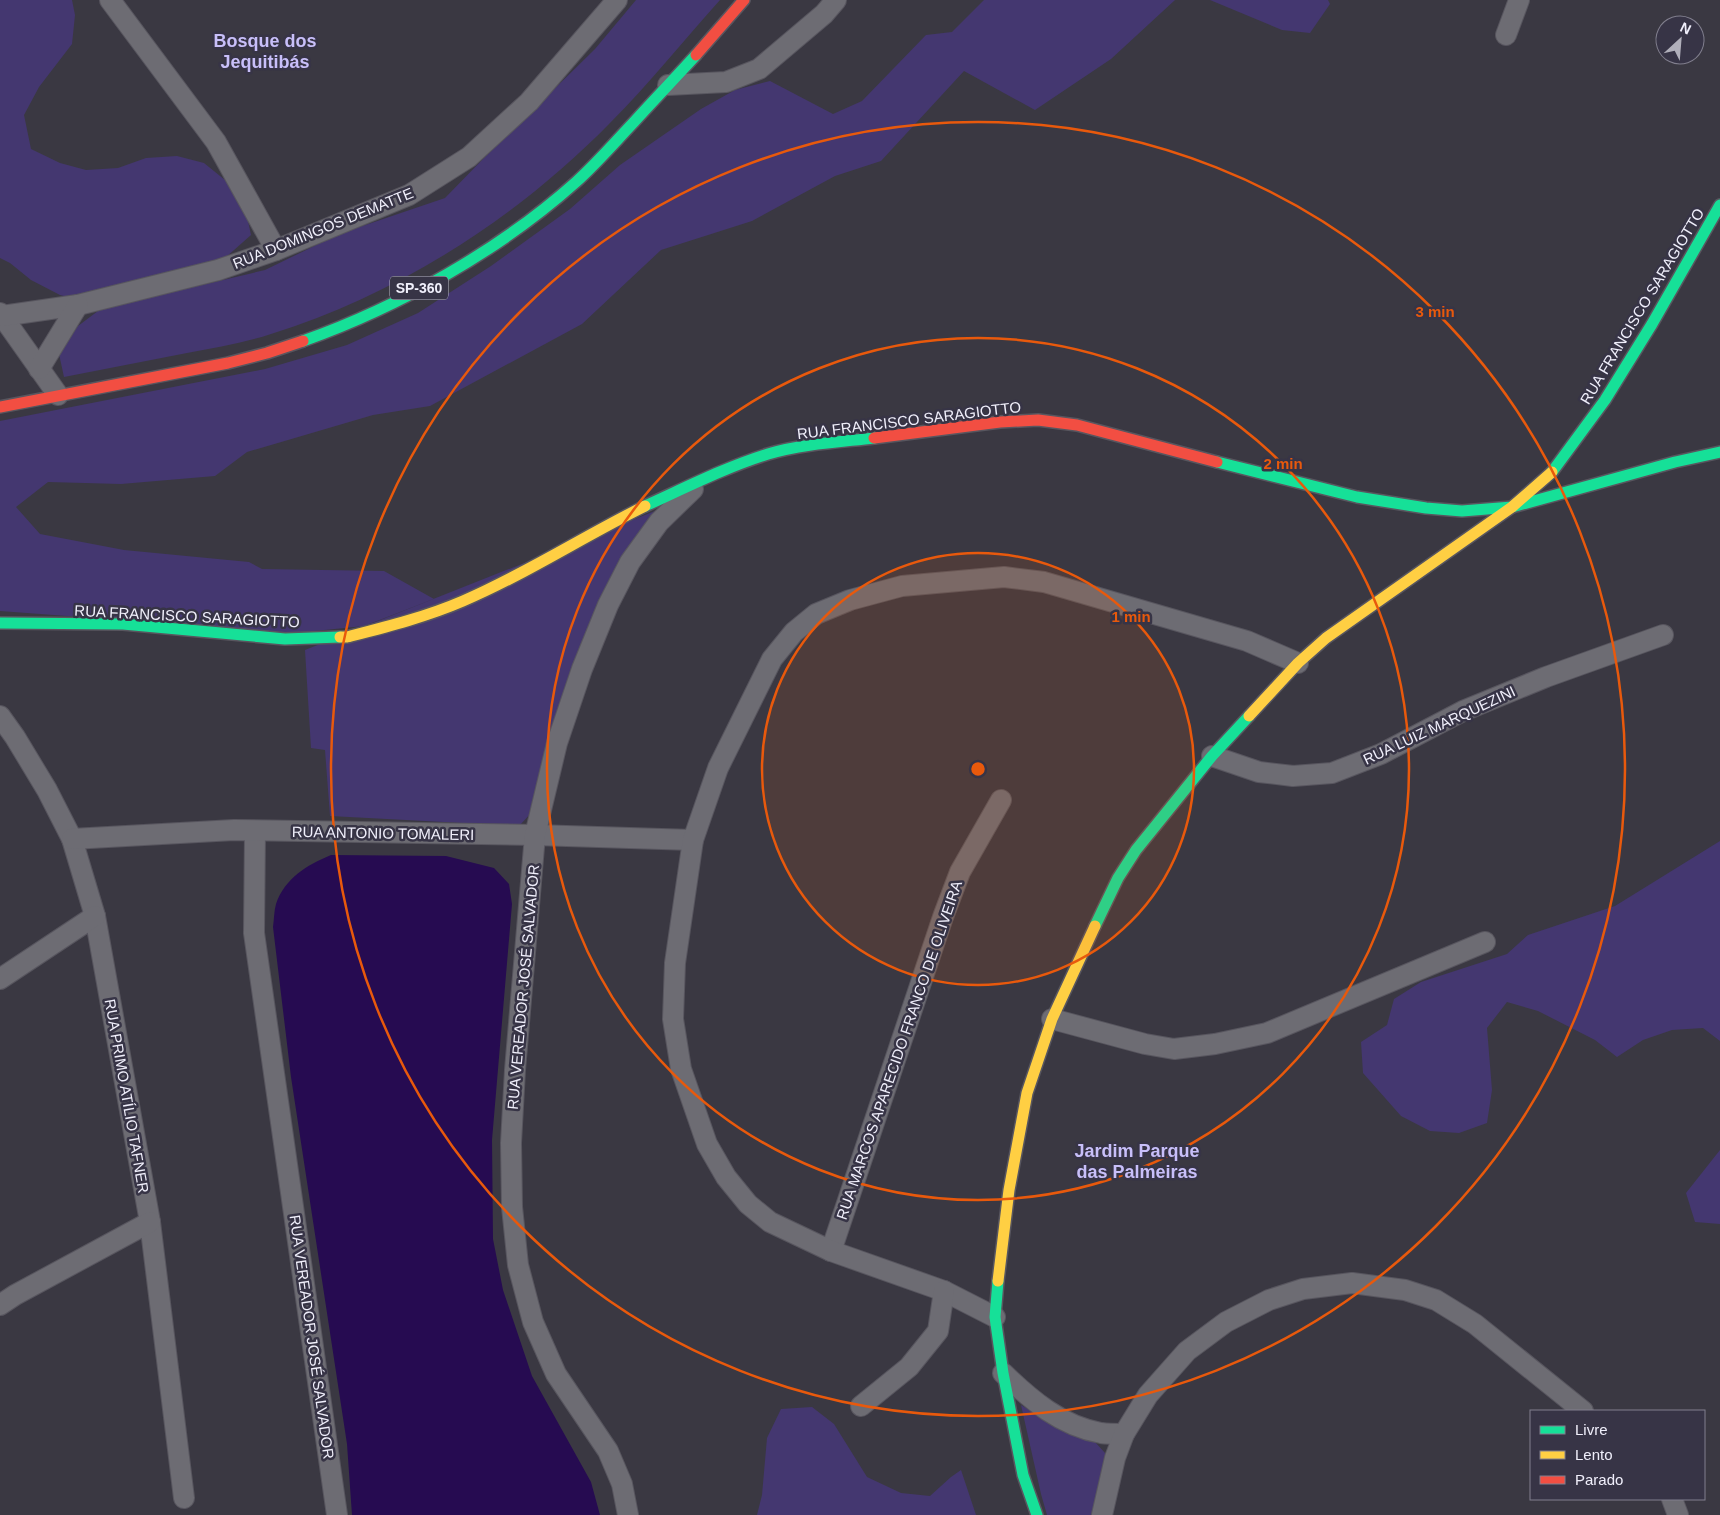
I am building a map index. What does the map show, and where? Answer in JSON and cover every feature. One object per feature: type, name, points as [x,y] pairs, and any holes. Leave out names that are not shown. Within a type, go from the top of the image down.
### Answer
[{"type":"street","points":[[110,0],[216,142],[276,250]]},
{"type":"street","name":"RUA DOMINGOS DEMATTE","points":[[1,314],[78,306],[218,270],[276,250],[409,195],[469,157],[528,102],[617,0]]},
{"type":"street","name":"SP-360","points":[[0,407],[211,366],[265,353],[323,333],[379,309],[470,260],[511,234],[591,169],[744,0]]},
{"type":"street","points":[[668,86],[726,82],[759,69],[824,14],[836,0]]},
{"type":"street","points":[[1506,34],[1519,0]]},
{"type":"street","name":"RUA FRANCISCO SARAGIOTTO","points":[[0,623],[123,624],[284,639],[347,637],[396,625],[463,601],[518,574],[643,507],[704,479],[769,454],[815,445],[1000,422],[1038,420],[1077,425],[1357,497],[1426,508],[1462,511],[1512,507],[1550,474],[1605,400],[1652,324],[1720,205]]},
{"type":"street","points":[[39,369],[78,306]]},
{"type":"street","points":[[1,314],[58,395]]},
{"type":"street","points":[[1037,1515],[1023,1475],[1003,1373],[995,1317],[1009,1190],[1026,1103],[1052,1019],[1118,878],[1136,850],[1212,756],[1298,663],[1326,638],[1362,612],[1512,507],[1675,462],[1720,452]]},
{"type":"street","name":"RUA VEREADOR JOSÉ SALVADOR","points":[[628,1515],[622,1484],[608,1451],[556,1374],[537,1331],[518,1265],[512,1207],[511,1143],[515,1070],[535,835],[557,743],[582,669],[608,605],[630,562],[659,522],[704,479]]},
{"type":"street","points":[[995,1317],[944,1291],[831,1251],[770,1222],[742,1198],[726,1177],[707,1144],[681,1069],[673,1019],[675,963],[693,840],[718,768],[772,659],[794,632],[816,614],[850,600],[902,586],[1004,577],[1044,582],[1247,641],[1298,663]]},
{"type":"street","name":"RUA LUIZ MARQUEZINI","points":[[1212,756],[1259,772],[1293,776],[1332,773],[1381,754],[1463,711],[1546,676],[1662,635]]},
{"type":"street","name":"RUA PRIMO ATÍLIO TAFNER","points":[[0,716],[47,790],[72,839],[95,916],[150,1222],[184,1498]]},
{"type":"street","name":"RUA MARCOS APARECIDO FRANCO DE OLIVEIRA","points":[[831,1251],[943,917],[960,872],[1001,800]]},
{"type":"street","name":"RUA ANTONIO TOMALERI","points":[[72,839],[234,830],[535,835],[693,840]]},
{"type":"street","name":"RUA VEREADOR JOSÉ SALVADOR","points":[[255,831],[254,934],[337,1515]]},
{"type":"street","points":[[0,979],[95,916]]},
{"type":"street","points":[[1052,1019],[1145,1044],[1174,1049],[1215,1044],[1267,1033],[1485,942]]},
{"type":"street","points":[[0,1305],[150,1222]]},
{"type":"street","points":[[1102,1515],[1115,1458],[1124,1434],[1148,1395],[1187,1352],[1226,1322],[1269,1300],[1303,1289],[1352,1283],[1405,1290],[1436,1300],[1475,1324],[1582,1410]]},
{"type":"street","points":[[861,1406],[909,1367],[938,1331],[944,1291]]},
{"type":"street","points":[[1003,1373],[1033,1401],[1055,1416],[1077,1426],[1101,1433],[1124,1434]]},
{"type":"street","points":[[1672,1500],[1678,1515]]},
{"type":"shaded area","points":[[0,0],[72,0],[75,15],[72,44],[39,87],[24,115],[31,149],[60,163],[86,170],[118,168],[146,158],[177,156],[204,163],[225,180],[244,202],[251,235],[208,273],[147,298],[265,270],[339,234],[445,198],[595,49],[636,0],[720,0],[638,93],[574,158],[496,221],[410,275],[365,298],[319,317],[261,337],[240,343],[64,377],[59,354],[78,326],[98,311],[114,306],[91,304],[60,295],[31,280],[10,263],[0,258]]},
{"type":"shaded area","points":[[984,0],[1175,0],[1111,59],[1035,110],[964,71],[881,161],[835,176],[752,221],[661,250],[582,324],[430,406],[373,415],[247,452],[215,476],[121,484],[48,482],[16,507],[40,534],[124,550],[249,562],[262,569],[384,571],[434,599],[364,626],[295,633],[0,611],[0,421],[265,369],[347,345],[418,313],[491,266],[570,209],[620,165],[701,109],[735,90],[770,81],[833,114],[862,101],[926,35],[952,32]]},
{"type":"shaded area","points":[[1210,0],[1328,0],[1330,4],[1310,33],[1282,30]]},
{"type":"shaded area","points":[[655,511],[533,811],[519,826],[330,816],[325,750],[311,748],[305,650]]},
{"type":"shaded area","points":[[1720,841],[1720,1041],[1703,1028],[1672,1030],[1643,1040],[1617,1057],[1595,1040],[1538,1011],[1507,1002],[1487,1028],[1492,1090],[1487,1123],[1459,1133],[1430,1131],[1401,1116],[1363,1073],[1361,1042],[1387,1025],[1394,999],[1421,982],[1507,954],[1528,935],[1615,906]]},
{"type":"shaded area","points":[[331,855],[446,856],[494,868],[509,884],[512,904],[492,1140],[493,1239],[503,1290],[532,1376],[591,1482],[600,1515],[352,1515],[347,1444],[291,1077],[273,927],[276,904],[285,887],[305,868]]},
{"type":"shaded area","points":[[1720,1150],[1720,1224],[1695,1222],[1686,1193]]},
{"type":"shaded area","points":[[1021,1405],[1052,1424],[1095,1442],[1105,1453],[1105,1471],[1093,1515],[1047,1515]]},
{"type":"shaded area","points":[[812,1407],[834,1424],[867,1477],[901,1493],[930,1496],[961,1470],[976,1515],[757,1515],[762,1495],[767,1438],[781,1409]]},
{"type":"traffic: fast","points":[[303,341],[412,294],[482,253],[515,231],[584,175],[696,55]]},
{"type":"traffic: fast","points":[[1552,472],[1605,400],[1652,324],[1720,205]]},
{"type":"traffic: fast","points":[[645,506],[721,471],[768,454],[807,446],[874,438]]},
{"type":"traffic: fast","points":[[1217,462],[1357,497],[1426,508],[1462,511],[1512,507],[1675,462],[1720,452]]},
{"type":"traffic: fast","points":[[0,623],[123,624],[285,639],[340,637]]},
{"type":"traffic: fast","points":[[1095,926],[1118,878],[1136,850],[1212,756],[1249,716]]},
{"type":"traffic: fast","points":[[998,1281],[995,1317],[1003,1373],[1023,1475],[1037,1515]]},
{"type":"traffic: slow","points":[[1249,716],[1298,663],[1326,638],[1512,507],[1552,472]]},
{"type":"traffic: slow","points":[[340,637],[347,637],[406,621],[463,601],[509,579],[645,506]]},
{"type":"traffic: slow","points":[[998,1281],[1009,1190],[1027,1093],[1052,1019],[1095,926]]},
{"type":"traffic: jam","points":[[696,55],[744,0]]},
{"type":"traffic: jam","points":[[0,407],[228,363],[303,341]]},
{"type":"traffic: jam","points":[[874,438],[1000,422],[1038,420],[1077,425],[1217,462]]},
{"type":"district","name":"Bosque dos Jequitibás","points":[[265,51]]},
{"type":"district","name":"Jardim Parque das Palmeiras","points":[[1137,1161]]}]
